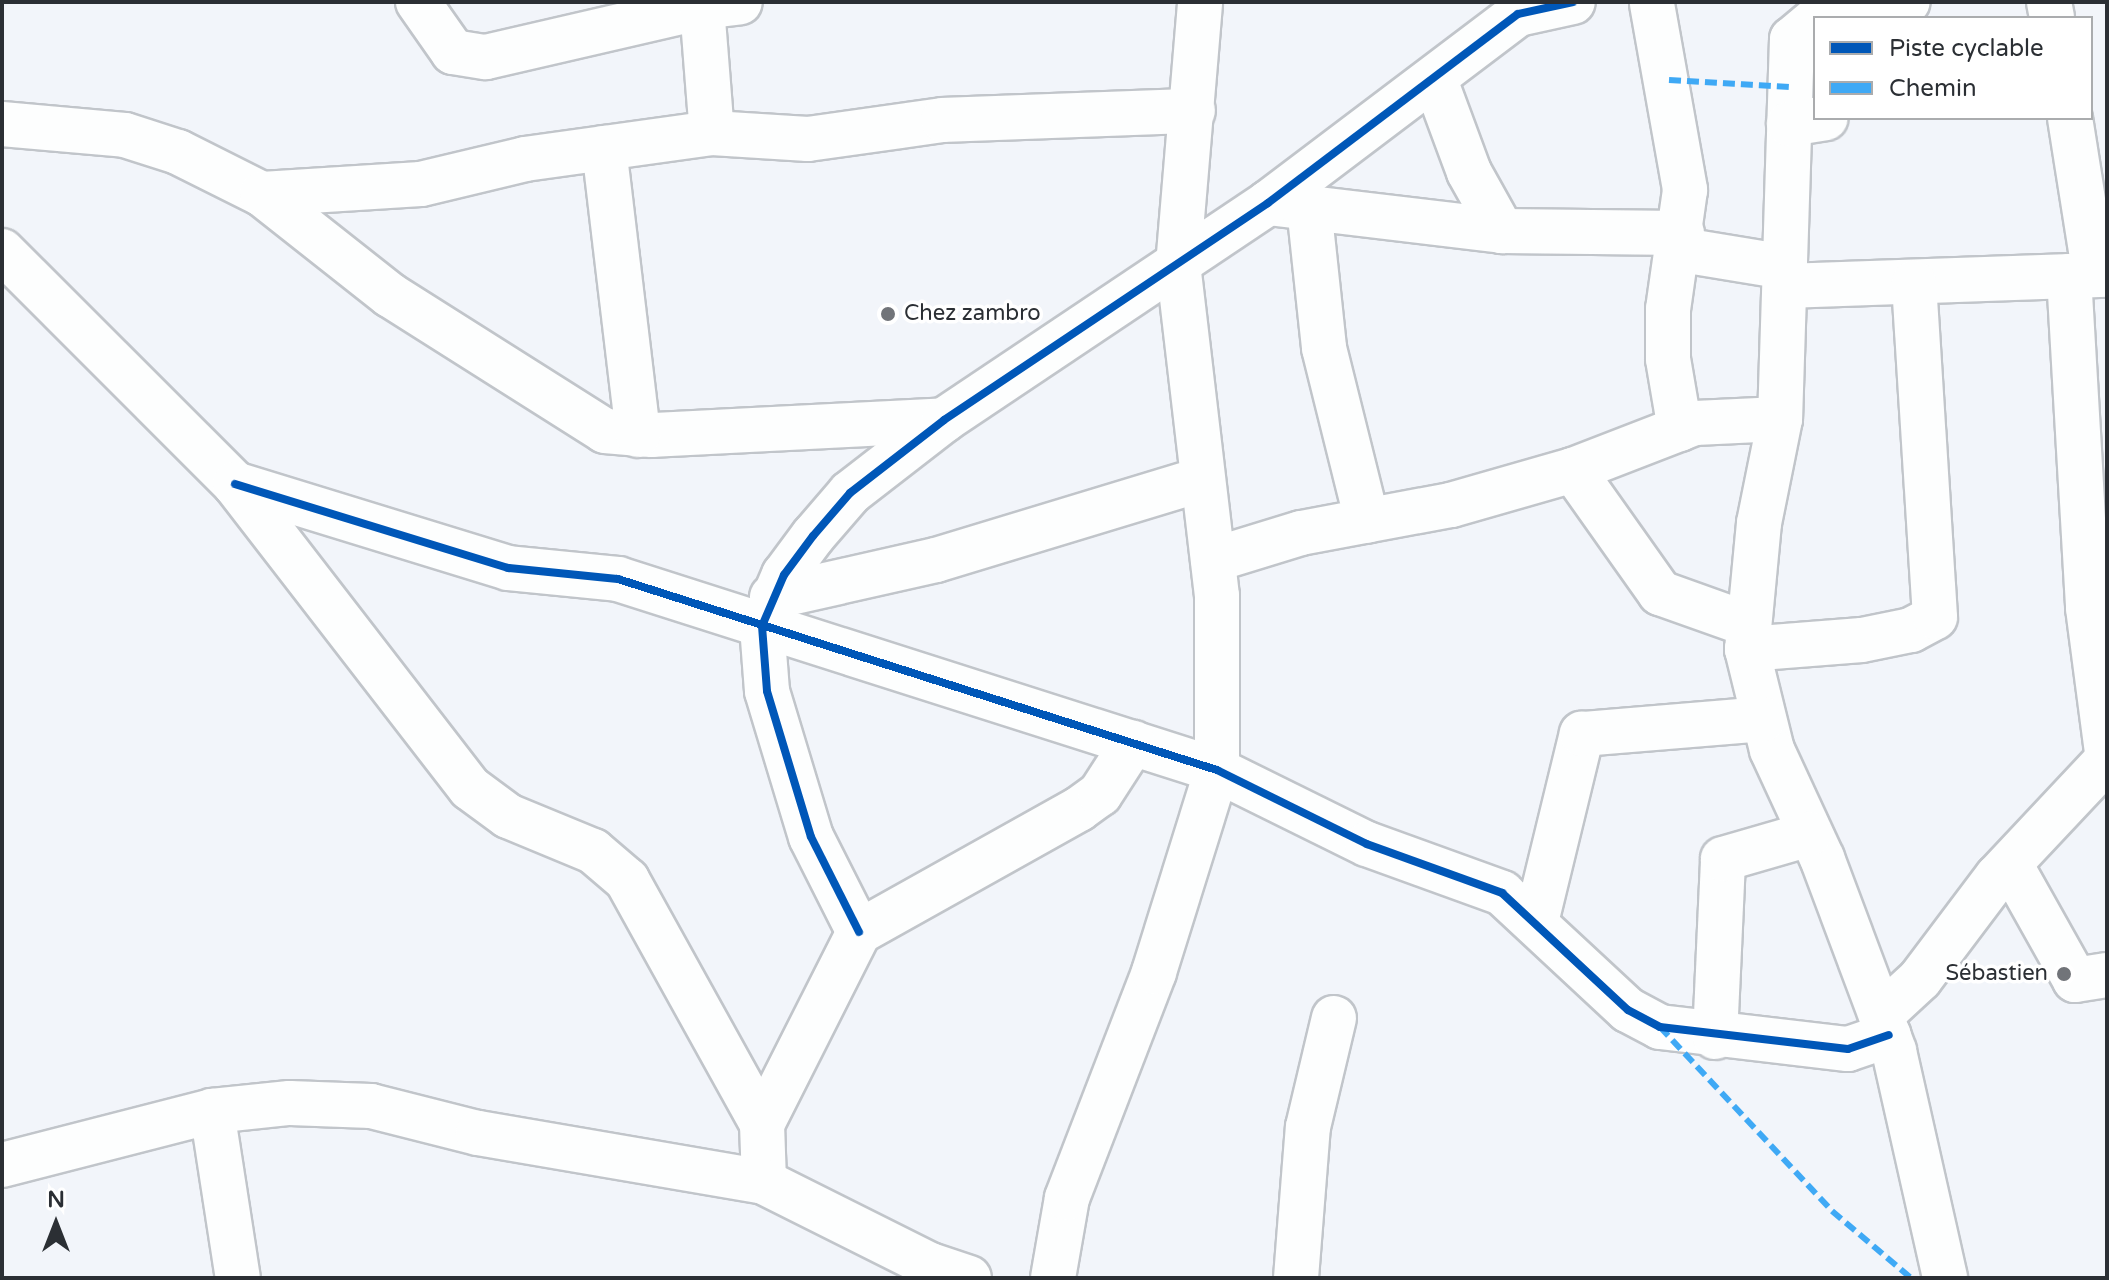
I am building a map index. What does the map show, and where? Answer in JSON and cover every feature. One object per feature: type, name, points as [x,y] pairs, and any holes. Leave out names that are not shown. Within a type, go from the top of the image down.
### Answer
[{"type":"street","points":[[418,2],[453,52],[486,57],[721,5],[712,133]]},
{"type":"street","points":[[1053,1278],[1067,1198],[1154,972],[1217,770],[1221,654],[1213,560],[1178,266],[1200,2]]},
{"type":"street","points":[[859,932],[811,837],[767,691],[767,612],[850,493],[944,420],[1178,266],[1289,205],[1368,123],[1435,80],[1518,14],[1573,2]]},
{"type":"street","points":[[1834,16],[1908,2]]},
{"type":"street","points":[[1648,3],[1680,144],[1679,241],[1668,359],[1680,429]]},
{"type":"street","points":[[1813,23],[1792,39],[1807,121],[1785,277],[1780,419],[1747,637],[1763,719],[1885,1025],[1945,1278]]},
{"type":"street","points":[[1435,80],[1469,172],[1502,231]]},
{"type":"street","points":[[262,194],[421,184],[604,148],[712,133],[808,139],[943,120],[1193,111]]},
{"type":"street","points":[[2070,120],[2090,275],[2088,608],[2107,753]]},
{"type":"street","points":[[2,124],[125,135],[178,152],[262,194],[390,295],[605,431],[638,435],[944,420]]},
{"type":"street","points":[[604,148],[638,435]]},
{"type":"street","points":[[1289,205],[1502,231],[1679,241],[1785,277],[1914,283],[2090,275]]},
{"type":"street","points":[[1289,205],[1367,521]]},
{"type":"street","points":[[2,251],[235,484],[470,788],[508,816],[593,851],[627,880],[762,1124],[764,1182]]},
{"type":"street","points":[[1573,470],[1660,593],[1747,637],[1862,640],[1935,617],[1914,283]]},
{"type":"street","points":[[1213,560],[1301,533],[1367,521],[1573,470],[1695,423],[1780,419]]},
{"type":"street","points":[[767,612],[1202,479]]},
{"type":"street","points":[[235,484],[508,568],[618,579],[767,612],[1217,770],[1367,844],[1490,886],[1536,922],[1640,1018],[1715,1037],[1853,1049],[1885,1025],[2010,864],[2107,760]]},
{"type":"street","points":[[1536,922],[1582,734],[1763,719]]},
{"type":"street","points":[[762,1124],[859,932],[1079,809],[1100,794],[1133,743]]},
{"type":"street","points":[[1715,1037],[1723,859],[1809,834]]},
{"type":"street","points":[[2010,864],[2075,980],[2107,975]]},
{"type":"street","points":[[1296,1278],[1308,1127],[1334,1018]]},
{"type":"street","points":[[2,1165],[212,1111],[290,1103],[371,1106],[478,1133],[764,1182],[944,1274]]},
{"type":"street","points":[[212,1111],[238,1278]]},
{"type":"marked path","points":[[1669,80],[1790,87]]},
{"type":"marked path","points":[[1660,1027],[1832,1211],[1911,1278]]},
{"type":"cycle path","points":[[859,932],[811,837],[767,691],[762,626],[784,575],[813,536],[850,493],[944,420],[1268,203],[1518,14],[1573,2]]},
{"type":"cycle path","points":[[235,484],[508,568],[618,579],[1217,770],[1367,844],[1502,893],[1628,1010],[1660,1027],[1848,1049],[1889,1035]]},
{"type":"place","name":"Chez zambro","points":[[888,314]]},
{"type":"place","name":"Sébastien","points":[[2064,974]]}]
